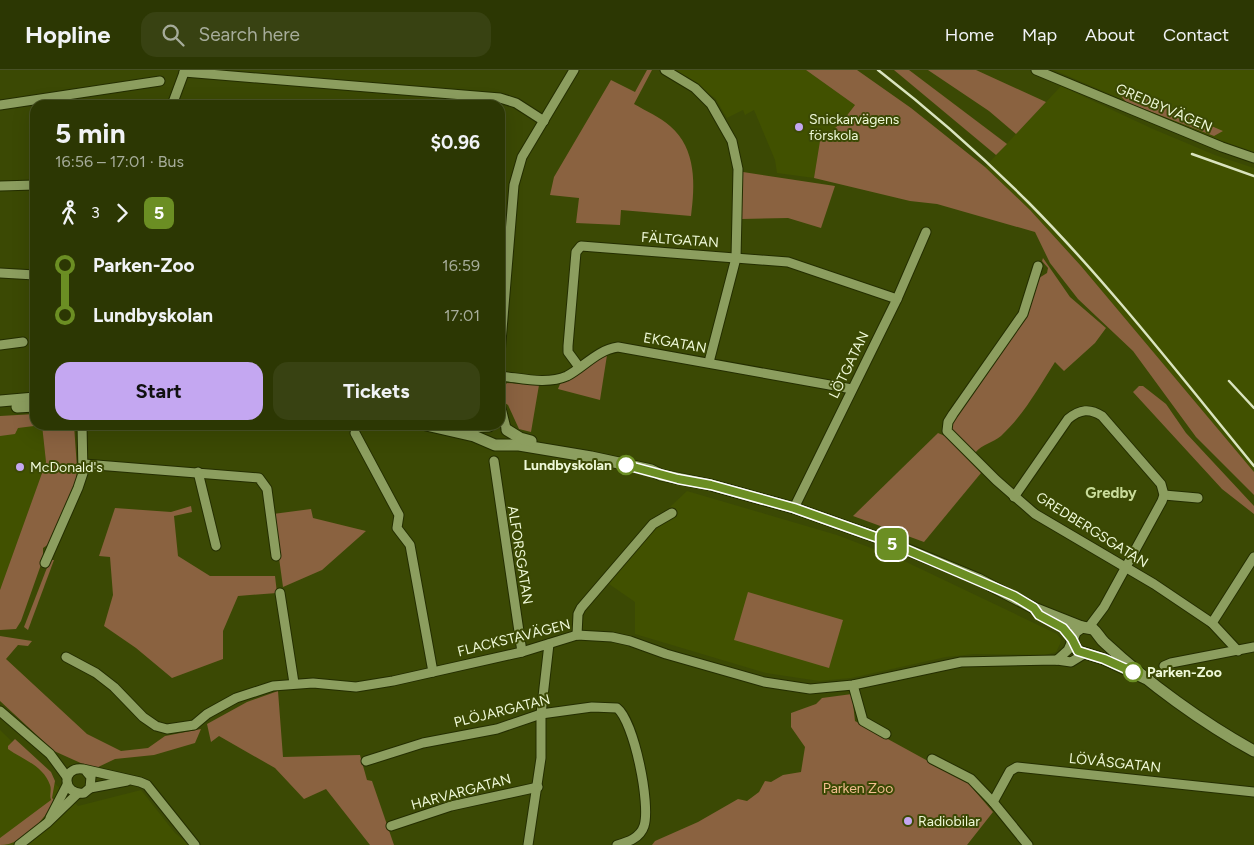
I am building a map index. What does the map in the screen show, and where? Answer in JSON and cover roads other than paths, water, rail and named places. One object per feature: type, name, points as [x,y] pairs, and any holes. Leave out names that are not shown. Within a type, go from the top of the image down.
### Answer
[{"type":"street","points":[[505,299],[516,177],[522,157],[574,70]]},
{"type":"street","points":[[665,70],[704,96],[718,114],[732,141],[738,169],[736,258],[709,362]]},
{"type":"street","name":"GREDBYVÄGEN","points":[[1036,70],[1222,147],[1254,158]]},
{"type":"street","points":[[174,100],[185,71],[500,98],[516,104],[544,120]]},
{"type":"street","points":[[33,100],[160,81]]},
{"type":"street","points":[[0,105],[30,100]]},
{"type":"street","points":[[0,186],[30,185]]},
{"type":"street","name":"LÖTGATAN","points":[[794,508],[897,299],[926,232]]},
{"type":"street","name":"FÄLTGATAN","points":[[579,367],[568,352],[568,346],[578,248],[585,246],[788,262],[897,299]]},
{"type":"street","name":"GREDBERGSGATAN","points":[[1038,266],[1023,314],[953,414],[947,427],[951,435],[1014,497],[1035,514],[1125,567],[1212,623],[1238,651]]},
{"type":"street","points":[[0,273],[30,275]]},
{"type":"street","points":[[0,344],[23,342]]},
{"type":"street","name":"EKGATAN","points":[[505,376],[554,380],[569,375],[602,352],[618,347],[852,389]]},
{"type":"street","points":[[0,401],[30,398]]},
{"type":"street","points":[[0,407],[30,406]]},
{"type":"street","points":[[1014,497],[1068,419],[1080,411],[1094,411],[1102,416],[1161,484],[1164,495],[1162,502],[1125,567],[1092,631],[1097,648],[1086,654]]},
{"type":"street","points":[[46,563],[78,488],[84,464],[82,430]]},
{"type":"street","points":[[447,430],[488,440],[495,445],[519,445],[591,457]]},
{"type":"street","points":[[488,440],[486,432],[491,430]]},
{"type":"street","points":[[501,430],[507,440],[501,445]]},
{"type":"street","points":[[505,430],[520,438],[591,457],[651,470],[678,479],[711,485],[794,508],[918,554],[978,579],[1034,608],[1092,631],[1149,680],[1254,751]]},
{"type":"street","points":[[355,434],[399,515],[398,528],[410,545],[433,672]]},
{"type":"street","name":"ALFORSGATAN","points":[[494,461],[522,652]]},
{"type":"street","points":[[84,464],[255,476],[263,482],[267,489],[276,556]]},
{"type":"street","points":[[198,472],[216,546]]},
{"type":"street","points":[[1164,495],[1198,498]]},
{"type":"street","points":[[577,635],[578,614],[581,608],[653,524],[672,513]]},
{"type":"street","points":[[1212,623],[1254,557]]},
{"type":"street","points":[[280,593],[294,683]]},
{"type":"street","points":[[1034,608],[1039,615],[1063,628],[1078,651],[1118,664],[1149,680]]},
{"type":"street","points":[[1057,660],[1068,650],[1076,632],[1092,631]]},
{"type":"street","name":"FLACKSTAVÄGEN","points":[[66,657],[96,673],[114,687],[143,716],[156,726],[167,729],[194,725],[207,714],[254,691],[273,686],[294,683],[356,687],[522,652],[577,635],[612,637],[630,641],[666,654],[779,686],[810,689],[853,685],[961,662],[1057,660],[1072,662],[1086,654]]},
{"type":"street","points":[[528,845],[538,787],[541,758],[541,714],[549,644]]},
{"type":"street","points":[[1164,666],[1171,662],[1254,647]]},
{"type":"street","points":[[853,685],[863,721],[886,734]]},
{"type":"street","name":"PLÖJARGATAN","points":[[366,761],[423,744],[490,731],[541,714],[592,707],[617,708],[625,718],[639,763],[646,811],[644,827],[639,834],[632,840],[617,845]]},
{"type":"street","points":[[0,710],[50,754],[76,769],[133,780],[147,785],[195,845]]},
{"type":"street","points":[[50,754],[71,791],[78,794],[84,794],[90,788],[133,780]]},
{"type":"street","points":[[932,759],[971,780],[993,802],[1028,845]]},
{"type":"street","name":"LÖVÅSGATAN","points":[[993,802],[1010,771],[1017,767],[1254,792]]},
{"type":"street","points":[[47,823],[67,781],[76,769]]},
{"type":"street","points":[[86,771],[91,777],[90,788]]},
{"type":"street","name":"HARVARGATAN","points":[[391,826],[451,806],[538,787]]},
{"type":"street","points":[[19,845],[47,823],[78,794]]},
{"type":"railway","points":[[878,70],[975,151],[1059,234],[1144,332],[1254,466]]},
{"type":"railway","points":[[1192,154],[1254,176]]},
{"type":"railway","points":[[1229,381],[1254,408]]},
{"type":"place","name":"Snickarvägens förskola","points":[[799,127]]},
{"type":"place","name":"Lundbyskolan","points":[[626,465]]},
{"type":"place","name":"McDonald's","points":[[20,467]]},
{"type":"place","name":"Parken-Zoo","points":[[1133,672]]},
{"type":"place","name":"Radiobilar","points":[[908,821]]},
{"type":"district","name":"Gredby","points":[[1111,493]]},
{"type":"park label","name":"Parken Zoo","points":[[858,788]]}]
